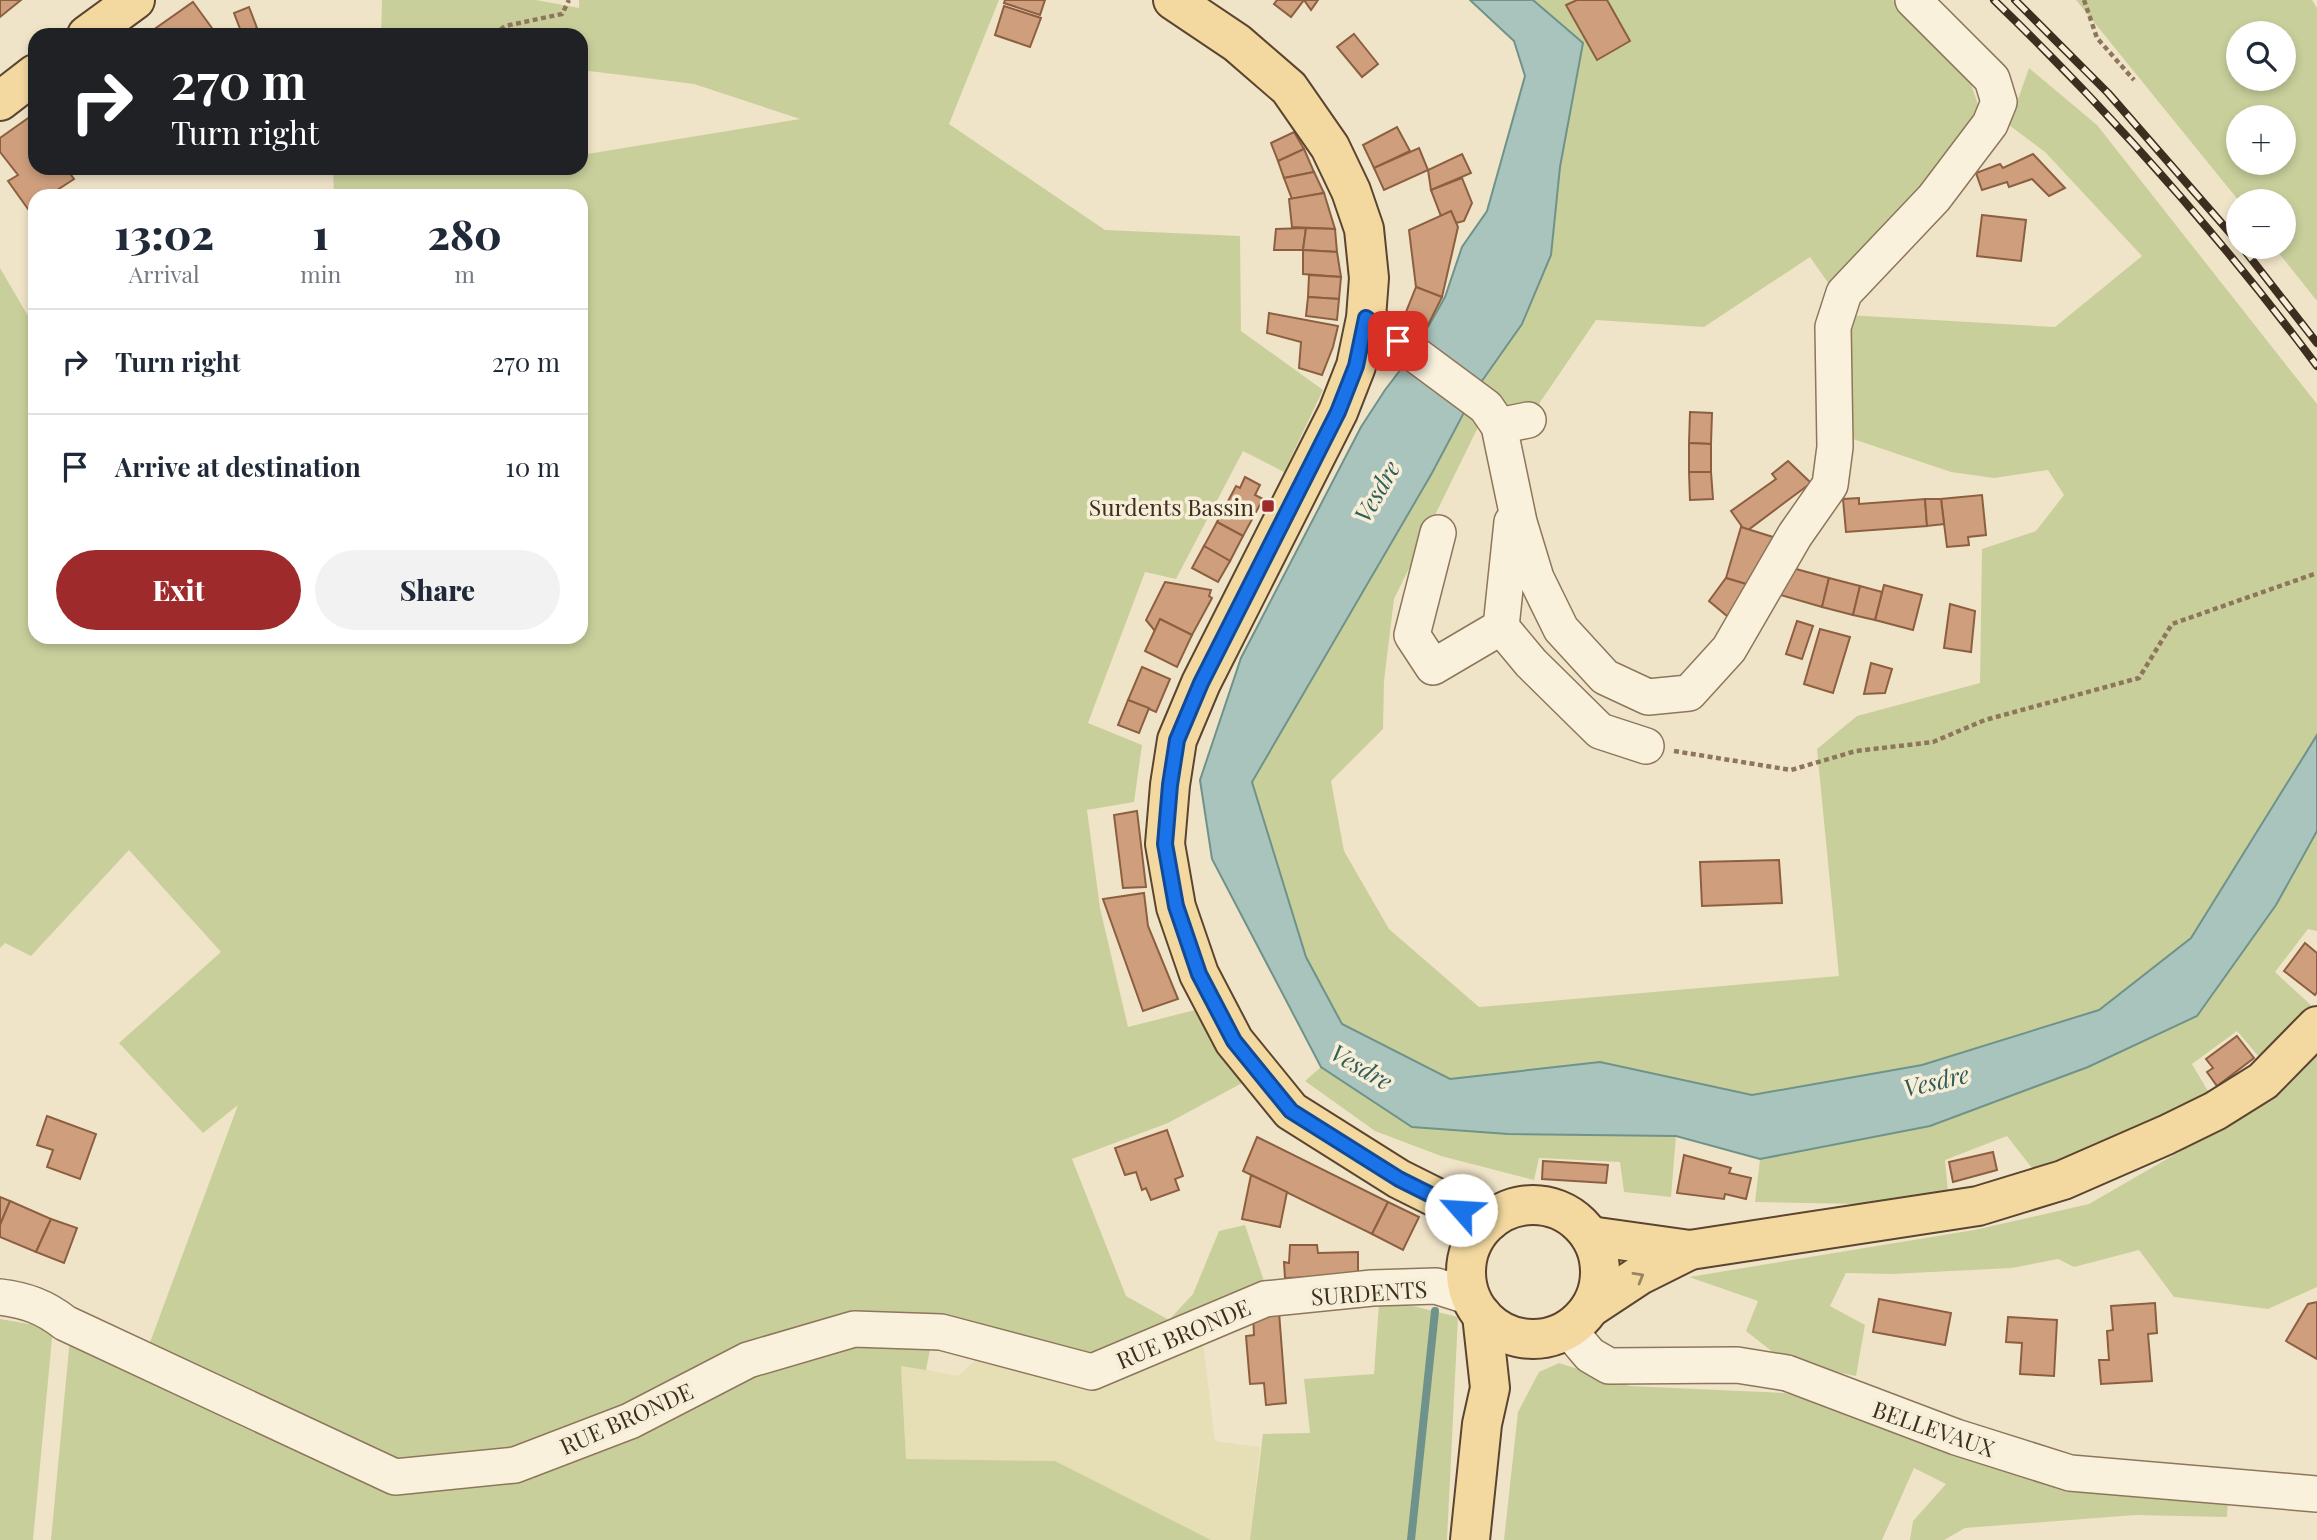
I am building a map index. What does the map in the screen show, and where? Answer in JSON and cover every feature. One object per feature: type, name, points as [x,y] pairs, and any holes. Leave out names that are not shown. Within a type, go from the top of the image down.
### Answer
[{"type":"main road","points":[[97,28],[135,0]]},
{"type":"main road","points":[[1173,0],[1237,43],[1289,88],[1330,147],[1351,191],[1364,229],[1368,278],[1366,318],[1356,366],[1338,412],[1201,683],[1177,740],[1165,844],[1176,906],[1199,974],[1234,1041],[1291,1111],[1399,1179],[1461,1210],[1492,1220]]},
{"type":"main road","points":[[0,101],[28,79]]},
{"type":"main road","points":[[1590,1237],[1690,1250],[1978,1206],[2063,1180],[2215,1111],[2263,1081],[2317,1026]]},
{"type":"main road","points":[[1469,1540],[1482,1424],[1490,1388],[1477,1306],[1466,1276],[1468,1255],[1477,1235],[1492,1220],[1526,1205],[1544,1206],[1562,1212],[1578,1222],[1590,1237],[1598,1253],[1598,1291],[1566,1325],[1525,1339],[1499,1329],[1477,1306]]},
{"type":"main road","points":[[1490,1388],[1566,1325],[1640,1275],[1690,1250]]},
{"type":"street","points":[[1515,501],[1536,578],[1561,629],[1605,677],[1648,697],[1689,693],[1729,649],[1795,535],[1830,485],[1835,447],[1833,327],[1844,293],[1934,198],[1990,124],[1999,102],[1992,79],[1913,0]]},
{"type":"street","points":[[1366,318],[1486,407],[1513,423],[1515,501],[1502,627],[1531,663],[1600,731],[1646,746]]},
{"type":"street","points":[[1438,533],[1412,635],[1433,667],[1502,627]]},
{"type":"street","points":[[1600,731],[1622,685]]},
{"type":"street","name":"SURDENTS","points":[[1265,1300],[1372,1288],[1436,1286],[1477,1306]]},
{"type":"street","name":"RUE BRONDE","points":[[0,1297],[23,1299],[51,1312],[65,1323],[395,1477],[515,1465],[630,1421],[748,1360],[854,1329],[941,1332],[1092,1372],[1265,1300]]},
{"type":"street","name":"BELLEVAUX","points":[[1566,1325],[1590,1355],[1609,1366],[1737,1365],[1787,1373],[1956,1437],[2070,1473],[2317,1494]]},
{"type":"path","points":[[503,28],[562,14],[569,0]]},
{"type":"path","points":[[2084,0],[2097,38],[2134,80]]},
{"type":"path","points":[[1646,746],[1791,770],[1856,751],[1933,742],[1985,720],[2139,678],[2172,624],[2317,573]]},
{"type":"shaded area","points":[[1202,1335],[1215,1441],[1260,1447],[1250,1540],[1211,1540],[1054,1461],[906,1459],[901,1365],[958,1376],[985,1351]]},
{"type":"green space","points":[[382,0],[536,0],[579,8],[579,0],[999,0],[949,124],[1105,230],[1240,236],[1241,331],[1323,390],[1284,472],[1243,451],[1176,579],[1145,572],[1088,723],[1142,745],[1134,802],[1087,810],[1100,908],[1128,1027],[1199,1009],[1244,1082],[1168,1123],[1072,1159],[1126,1296],[1169,1320],[1193,1294],[1219,1231],[1245,1225],[1268,1293],[1094,1366],[957,1323],[721,1362],[530,1448],[387,1463],[145,1356],[238,1105],[203,1133],[119,1043],[221,952],[129,850],[31,956],[5,943],[0,948],[0,268],[28,316],[28,644],[588,644],[588,189],[334,189],[333,175],[588,175],[588,154],[800,119],[694,84],[588,71],[588,28],[381,28]]},
{"type":"green space","points":[[1533,0],[1893,0],[1968,76],[1979,107],[1968,142],[1831,287],[1810,257],[1704,327],[1596,320],[1528,420],[1474,394],[1551,255],[1560,167],[1583,44]]},
{"type":"green space","points":[[2076,0],[2312,0],[2317,8],[2317,301],[2284,259],[2296,259],[2296,189],[2229,189]]},
{"type":"green space","points":[[2029,68],[2097,125],[2317,404],[2317,735],[2191,938],[2099,1010],[1922,1065],[1752,1095],[1600,1062],[1450,1079],[1342,1024],[1306,957],[1252,782],[1471,403],[1480,423],[1394,599],[1384,681],[1383,729],[1331,781],[1344,851],[1389,929],[1479,1007],[1839,976],[1817,749],[1857,716],[1980,683],[1982,549],[2036,531],[2064,495],[2048,470],[1994,478],[1951,472],[1844,436],[1847,315],[2055,327],[2142,256],[2045,152],[2009,125]]},
{"type":"green space","points":[[2317,831],[2317,931],[2308,929],[2275,972],[2314,1008],[2266,1065],[2237,1031],[2192,1064],[2212,1098],[2045,1185],[2007,1136],[1945,1160],[1948,1192],[1861,1204],[1755,1202],[1760,1159],[1930,1126],[2197,1016],[2276,905]]},
{"type":"green space","points":[[2317,1051],[2317,1287],[2268,1309],[2174,1297],[2139,1250],[2074,1267],[2058,1259],[2012,1268],[1891,1274],[1846,1273],[1830,1306],[1865,1325],[1856,1376],[1784,1361],[1746,1331],[1758,1301],[1689,1277],[1974,1230],[2089,1204],[2179,1152],[2269,1092]]},
{"type":"green space","points":[[1321,1067],[1412,1127],[1508,1134],[1676,1136],[1671,1197],[1624,1192],[1620,1162],[1539,1158],[1534,1180],[1441,1156],[1375,1131],[1305,1081]]},
{"type":"green space","points":[[1379,1303],[1413,1306],[1458,1317],[1447,1540],[1250,1540],[1263,1434],[1310,1433],[1304,1379],[1374,1374]]},
{"type":"green space","points":[[0,1319],[53,1328],[33,1540],[0,1540]]},
{"type":"green space","points":[[70,1338],[398,1489],[749,1367],[886,1340],[932,1339],[926,1370],[901,1366],[906,1459],[1055,1461],[1211,1540],[51,1540]]},
{"type":"green space","points":[[1559,1363],[1630,1386],[1785,1393],[2063,1479],[2228,1498],[2227,1517],[2135,1515],[1965,1528],[1944,1540],[1910,1540],[1913,1521],[1946,1484],[1914,1468],[1882,1540],[1504,1540],[1518,1412],[1539,1372]]},
{"type":"water","name":"Vesdre","points":[[1470,0],[1533,0],[1583,43],[1560,167],[1551,255],[1522,324],[1477,388],[1432,473],[1252,782],[1306,957],[1342,1024],[1450,1079],[1600,1062],[1752,1095],[1922,1065],[2099,1010],[2191,938],[2317,735],[2317,831],[2276,905],[2197,1016],[2088,1067],[1930,1126],[1760,1159],[1676,1136],[1508,1134],[1412,1127],[1321,1067],[1212,859],[1200,780],[1241,658],[1361,427],[1414,352],[1445,297],[1462,247],[1487,211],[1525,76],[1514,41]]},
{"type":"building","points":[[0,0],[21,0],[0,17]]},
{"type":"building","points":[[1005,0],[1045,0],[1040,15],[1004,3]]},
{"type":"building","points":[[1277,0],[1304,0],[1291,17],[1274,4]]},
{"type":"building","points":[[1304,0],[1318,0],[1311,10]]},
{"type":"building","points":[[1577,0],[1607,0],[1630,41],[1597,60],[1566,5]]},
{"type":"building","points":[[193,2],[212,28],[156,28]]},
{"type":"building","points":[[1004,6],[1041,18],[1030,47],[995,35]]},
{"type":"building","points":[[249,7],[257,28],[240,28],[234,13]]},
{"type":"building","points":[[1354,34],[1378,64],[1362,77],[1337,47]]},
{"type":"building","points":[[28,118],[28,175],[71,175],[74,179],[59,189],[28,189],[28,209],[8,181],[18,175],[0,152],[0,138]]},
{"type":"building","points":[[1397,127],[1410,151],[1374,168],[1363,145]]},
{"type":"building","points":[[1294,132],[1304,149],[1278,161],[1271,143]]},
{"type":"building","points":[[1419,148],[1428,170],[1384,190],[1374,168]]},
{"type":"building","points":[[1304,149],[1314,172],[1284,178],[1278,161]]},
{"type":"building","points":[[1462,154],[1471,173],[1431,190],[1428,170]]},
{"type":"building","points":[[2033,154],[2065,188],[2049,196],[2032,179],[2009,187],[2007,182],[1982,190],[1976,173],[2000,164],[2003,168]]},
{"type":"building","points":[[1314,172],[1324,193],[1292,199],[1284,178]]},
{"type":"building","points":[[1462,178],[1472,203],[1464,221],[1456,223],[1451,211],[1441,216],[1431,190]]},
{"type":"building","points":[[1324,193],[1335,229],[1292,227],[1289,199]]},
{"type":"building","points":[[1451,211],[1458,227],[1442,297],[1416,287],[1409,230]]},
{"type":"building","points":[[1982,215],[2026,220],[2021,261],[1977,256]]},
{"type":"building","points":[[1306,228],[1303,250],[1274,250],[1276,229]]},
{"type":"building","points":[[1306,228],[1335,229],[1337,252],[1303,250]]},
{"type":"building","points":[[1303,250],[1337,252],[1341,277],[1303,274]]},
{"type":"building","points":[[1309,275],[1341,277],[1339,299],[1308,297]]},
{"type":"building","points":[[1416,287],[1442,297],[1425,331],[1402,322]]},
{"type":"building","points":[[1308,297],[1339,299],[1337,320],[1306,316]]},
{"type":"building","points":[[1269,313],[1338,326],[1322,375],[1299,368],[1301,342],[1267,333]]},
{"type":"building","points":[[1690,412],[1712,413],[1711,444],[1689,443]]},
{"type":"building","points":[[1689,443],[1711,444],[1711,472],[1689,472]]},
{"type":"building","points":[[1788,461],[1811,483],[1748,530],[1743,528],[1731,511],[1776,479],[1772,474]]},
{"type":"building","points":[[1689,472],[1711,472],[1713,499],[1690,500]]},
{"type":"building","points":[[1245,477],[1260,485],[1255,495],[1263,499],[1243,536],[1217,522],[1236,486],[1240,488]]},
{"type":"building","points":[[1982,495],[1986,535],[1968,537],[1969,545],[1947,547],[1941,499]]},
{"type":"building","points":[[1859,498],[1859,504],[1925,499],[1927,526],[1846,532],[1843,499]]},
{"type":"building","points":[[1925,499],[1941,499],[1944,524],[1927,526]]},
{"type":"building","points":[[1217,522],[1243,536],[1230,561],[1204,546]]},
{"type":"building","points":[[1741,527],[1773,537],[1756,587],[1726,578]]},
{"type":"building","points":[[1204,546],[1230,561],[1218,582],[1192,568]]},
{"type":"building","points":[[1785,566],[1829,578],[1822,607],[1777,594]]},
{"type":"building","points":[[1726,578],[1756,587],[1733,621],[1709,601]]},
{"type":"building","points":[[1829,578],[1860,586],[1853,615],[1822,607]]},
{"type":"building","points":[[1165,582],[1211,590],[1209,596],[1212,598],[1192,635],[1160,619],[1155,631],[1146,620]]},
{"type":"building","points":[[1884,585],[1922,595],[1913,630],[1875,620]]},
{"type":"building","points":[[1860,586],[1882,592],[1875,620],[1853,615]]},
{"type":"building","points":[[1950,604],[1975,611],[1971,652],[1944,648]]},
{"type":"building","points":[[1160,619],[1192,635],[1177,667],[1145,651]]},
{"type":"building","points":[[1797,621],[1813,626],[1802,659],[1786,654]]},
{"type":"building","points":[[1820,629],[1850,637],[1833,693],[1804,684]]},
{"type":"building","points":[[1871,663],[1892,669],[1885,693],[1864,694]]},
{"type":"building","points":[[1142,667],[1170,679],[1156,712],[1128,700]]},
{"type":"building","points":[[1128,700],[1149,708],[1139,733],[1118,725]]},
{"type":"building","points":[[1137,811],[1146,887],[1123,888],[1114,815]]},
{"type":"building","points":[[1779,860],[1782,903],[1702,906],[1700,862]]},
{"type":"building","points":[[1144,893],[1148,926],[1178,999],[1143,1011],[1103,899]]},
{"type":"building","points":[[2305,943],[2317,953],[2315,995],[2284,971]]},
{"type":"building","points":[[2237,1036],[2254,1058],[2217,1086],[2207,1072],[2213,1068],[2206,1059]]},
{"type":"building","points":[[47,1116],[96,1134],[80,1179],[47,1167],[53,1150],[37,1145]]},
{"type":"building","points":[[1167,1130],[1183,1176],[1175,1179],[1179,1190],[1151,1200],[1146,1188],[1142,1190],[1136,1172],[1125,1175],[1115,1148]]},
{"type":"building","points":[[1257,1137],[1388,1202],[1372,1234],[1243,1171]]},
{"type":"building","points":[[1993,1152],[1997,1170],[1953,1182],[1949,1162]]},
{"type":"building","points":[[1684,1155],[1731,1168],[1729,1173],[1751,1178],[1746,1199],[1725,1194],[1724,1199],[1677,1193]]},
{"type":"building","points":[[1543,1161],[1608,1165],[1606,1183],[1542,1179]]},
{"type":"building","points":[[1251,1175],[1287,1192],[1280,1227],[1242,1219]]},
{"type":"building","points":[[0,1197],[10,1201],[0,1225]]},
{"type":"building","points":[[10,1201],[51,1219],[36,1252],[0,1237],[0,1225]]},
{"type":"building","points":[[1388,1202],[1419,1217],[1403,1250],[1372,1234]]},
{"type":"building","points":[[51,1219],[77,1228],[64,1263],[36,1252]]},
{"type":"building","points":[[1290,1245],[1317,1245],[1318,1253],[1358,1252],[1358,1276],[1285,1278],[1284,1262],[1289,1263]]},
{"type":"building","points":[[1879,1299],[1951,1313],[1945,1345],[1873,1332]]},
{"type":"building","points":[[2317,1302],[2317,1359],[2286,1341],[2308,1304]]},
{"type":"building","points":[[2155,1303],[2157,1333],[2148,1334],[2152,1381],[2101,1384],[2099,1360],[2109,1360],[2107,1331],[2113,1330],[2111,1306]]},
{"type":"building","points":[[1279,1312],[1286,1403],[1266,1405],[1264,1383],[1250,1384],[1246,1336],[1254,1335],[1253,1314]]},
{"type":"building","points":[[2008,1317],[2057,1320],[2054,1376],[2020,1374],[2022,1343],[2006,1342]]},
{"type":"waterway","points":[[1411,1540],[1435,1311]]},
{"type":"railway","points":[[1994,0],[2080,86],[2163,176],[2242,269],[2317,366]]},
{"type":"railway","points":[[2015,0],[2108,93],[2226,228]]},
{"type":"railway","points":[[2251,259],[2317,343]]},
{"type":"place","name":"Surdents Bassin","points":[[1268,506]]},
{"type":"route","points":[[1398,341],[1366,318],[1356,366],[1338,412],[1201,683],[1177,740],[1165,844],[1176,906],[1199,974],[1234,1041],[1291,1111],[1399,1179],[1461,1210]]}]
